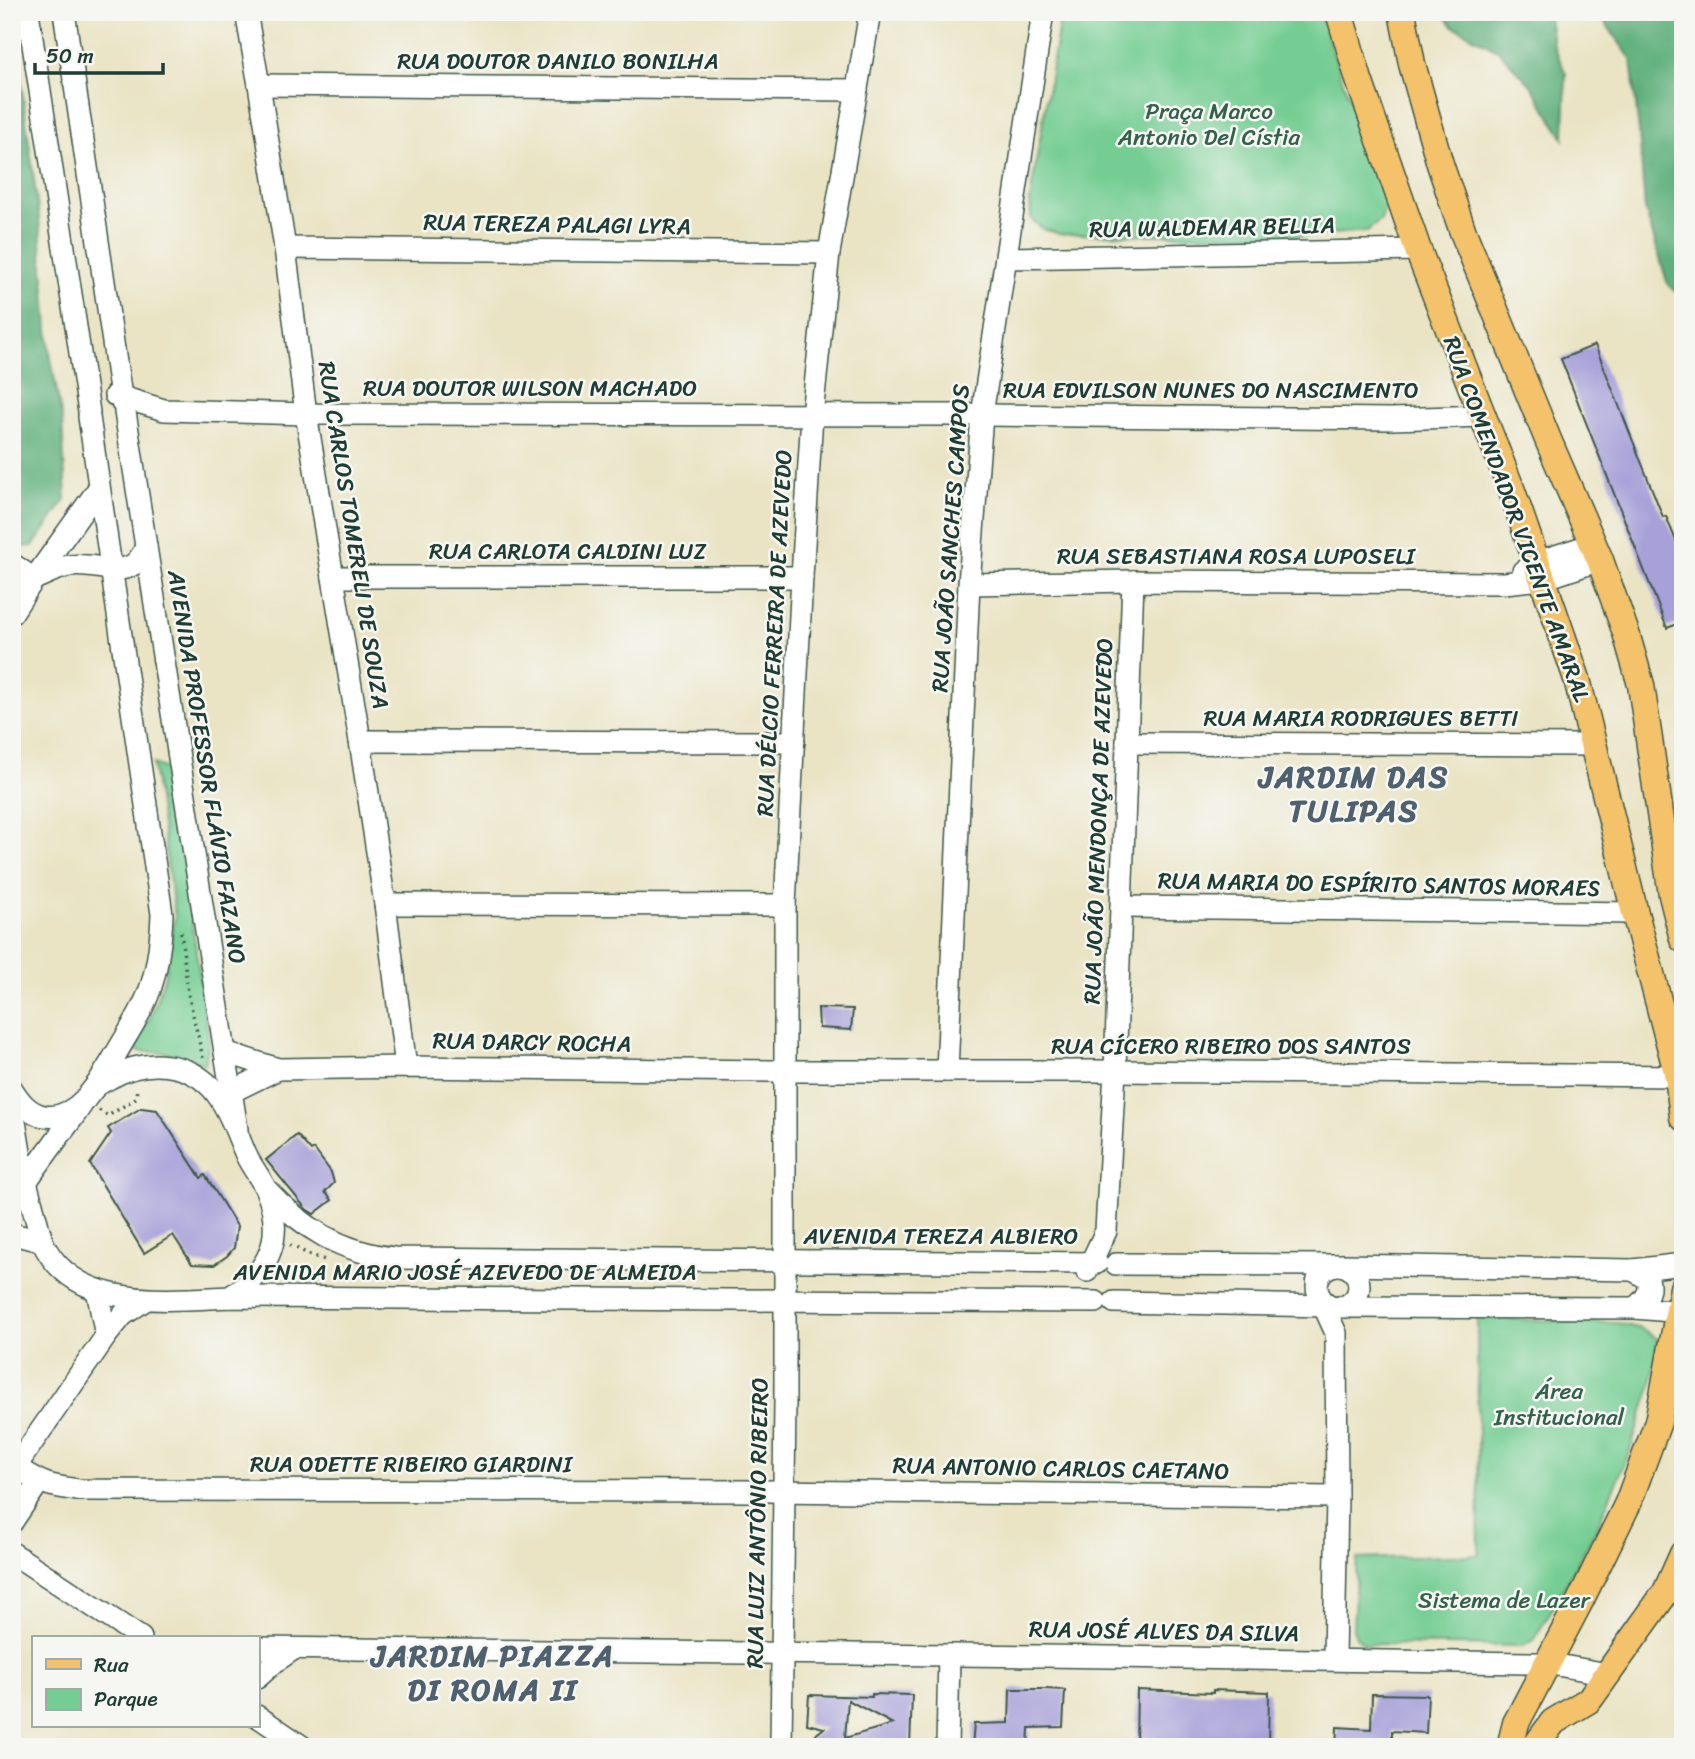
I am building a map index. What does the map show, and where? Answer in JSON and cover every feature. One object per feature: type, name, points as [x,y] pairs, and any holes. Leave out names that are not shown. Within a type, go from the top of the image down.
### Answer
[{"type":"main road","name":"RUA COMENDADOR VICENTE AMARAL","points":[[1339,12],[1359,80],[1418,250],[1544,580],[1577,679],[1678,1076],[1683,1117]]},
{"type":"main road","points":[[1402,12],[1412,64],[1440,164],[1463,232],[1596,552],[1642,685],[1672,895],[1683,939]]},
{"type":"main road","points":[[1510,1747],[1516,1723],[1628,1503],[1658,1422],[1681,1304]]},
{"type":"main road","points":[[1535,1747],[1553,1723],[1589,1700],[1666,1592],[1683,1554]]},
{"type":"street","points":[[12,1202],[97,1086],[137,1019],[149,993],[159,950],[162,915],[29,12]]},
{"type":"street","name":"AVENIDA PROFESSOR FLÁVIO FAZANO","points":[[64,12],[122,409],[237,1129]]},
{"type":"street","name":"RUA CARLOS TOMERELI DE SOUZA","points":[[246,12],[285,248],[306,414],[385,904],[406,1067]]},
{"type":"street","name":"RUA DÉLCIO FERREIRA DE AZEVEDO","points":[[785,1261],[785,905],[812,415],[829,253],[870,12]]},
{"type":"street","name":"RUA JOÃO SANCHES CAMPOS","points":[[947,1071],[969,584],[982,415],[1042,12]]},
{"type":"street","name":"RUA DOUTOR DANILO BONILHA","points":[[260,85],[856,90]]},
{"type":"street","name":"RUA TEREZA PALAGI LYRA","points":[[285,248],[829,253]]},
{"type":"street","name":"RUA WALDEMAR BELLIA","points":[[1006,258],[1418,250]]},
{"type":"street","points":[[104,394],[122,409],[112,429],[95,425],[89,414],[92,402],[104,394]]},
{"type":"street","name":"RUA DOUTOR WILSON MACHADO","points":[[122,409],[306,414],[812,415]]},
{"type":"street","name":"RUA EDVILSON NUNES DO NASCIMENTO","points":[[812,415],[1392,419],[1483,416]]},
{"type":"street","points":[[12,613],[99,488]]},
{"type":"street","points":[[34,579],[67,566],[88,565],[124,570],[142,557],[146,546]]},
{"type":"street","points":[[1504,583],[1544,580],[1596,552]]},
{"type":"street","points":[[12,564],[34,579]]},
{"type":"street","name":"RUA CARLOTA CALDINI LUZ","points":[[333,577],[802,577]]},
{"type":"street","name":"RUA SEBASTIANA ROSA LUPOSELI","points":[[969,584],[1133,580],[1504,583],[1524,587],[1544,580]]},
{"type":"street","name":"RUA JOÃO MENDONÇA DE AZEVEDO","points":[[1106,1266],[1133,580]]},
{"type":"street","points":[[360,741],[794,742]]},
{"type":"street","name":"RUA MARIA RODRIGUES BETTI","points":[[1128,743],[1595,745]]},
{"type":"street","points":[[385,904],[785,905]]},
{"type":"street","name":"RUA MARIA DO ESPÍRITO SANTOS MORAES","points":[[1121,907],[1635,913]]},
{"type":"street","name":"RUA DARCY ROCHA","points":[[225,1052],[278,1069],[406,1067],[785,1072]]},
{"type":"street","points":[[12,1089],[29,1109],[39,1114],[59,1117],[68,1113],[97,1086],[119,1073],[153,1064],[182,1069],[215,1092],[237,1129],[248,1159],[266,1189],[272,1211],[271,1250],[267,1260],[253,1279],[230,1297]]},
{"type":"street","name":"RUA DARCY ROCHA","points":[[231,1092],[278,1069]]},
{"type":"street","name":"RUA CÍCERO RIBEIRO DOS SANTOS","points":[[785,1072],[1115,1071],[1678,1076]]},
{"type":"street","points":[[12,1103],[23,1171],[42,1241],[50,1257],[62,1270],[97,1290],[145,1300]]},
{"type":"street","name":"AVENIDA MARIO JOSÉ AZEVEDO DE ALMEIDA","points":[[266,1189],[291,1215],[328,1240],[372,1256],[434,1259],[785,1261]]},
{"type":"street","points":[[12,1234],[42,1241]]},
{"type":"street","name":"AVENIDA TEREZA ALBIERO","points":[[785,1261],[1633,1270],[1683,1264]]},
{"type":"street","name":"RUA LUIZ ANTÔNIO RIBEIRO","points":[[781,1747],[785,1261]]},
{"type":"street","points":[[1338,1265],[1353,1271],[1357,1276],[1359,1289],[1337,1304],[1316,1287],[1324,1270],[1338,1265]]},
{"type":"street","points":[[1106,1266],[1127,1279],[1122,1297],[1105,1302],[1088,1295],[1085,1290],[1085,1277],[1106,1266]]},
{"type":"street","points":[[1633,1270],[1648,1279],[1650,1287],[1638,1309]]},
{"type":"street","points":[[97,1290],[106,1336]]},
{"type":"street","name":"AVENIDA MARIO JOSÉ AZEVEDO DE ALMEIDA","points":[[145,1300],[230,1297],[784,1300]]},
{"type":"street","points":[[14,1469],[106,1336],[123,1315],[145,1300]]},
{"type":"street","points":[[784,1300],[1638,1309],[1681,1304]]},
{"type":"street","points":[[1334,1659],[1337,1304]]},
{"type":"street","points":[[1638,1309],[1658,1316],[1674,1341]]},
{"type":"street","name":"RUA ODETTE RIBEIRO GIARDINI","points":[[14,1469],[39,1482],[78,1490],[784,1492]]},
{"type":"street","points":[[12,1522],[39,1482]]},
{"type":"street","name":"RUA ANTONIO CARLOS CAETANO","points":[[784,1492],[1337,1497]]},
{"type":"street","points":[[12,1553],[138,1636]]},
{"type":"street","name":"RUA JOSÉ ALVES DA SILVA","points":[[259,1648],[1546,1663],[1608,1674]]},
{"type":"street","points":[[259,1676],[292,1650]]},
{"type":"street","points":[[947,1747],[949,1655]]},
{"type":"street","points":[[259,1717],[303,1747]]},
{"type":"path","points":[[1092,12],[1171,17],[1171,12]]},
{"type":"path","points":[[97,1109],[108,1116],[136,1098],[137,1081]]},
{"type":"green space","name":"Praça Marco Antonio Del Cístia","points":[[1061,12],[1319,12],[1388,197],[1381,220],[1367,231],[1307,236],[1060,234],[1043,229],[1031,219],[1030,199]]},
{"type":"green space","points":[[1441,12],[1683,12],[1683,298],[1668,285],[1645,209],[1631,59],[1604,21],[1549,17],[1553,44],[1566,74],[1564,139],[1531,85],[1498,50],[1453,26]]},
{"type":"green space","points":[[12,14],[39,217],[50,353],[62,419],[66,499],[33,546],[21,547],[12,541]]},
{"type":"green space","points":[[153,764],[170,770],[209,1041],[205,1065],[181,1054],[138,1051],[134,1045],[151,1016],[165,975],[175,916]]},
{"type":"green space","name":"Área Institucional","points":[[1477,1318],[1618,1323],[1642,1329],[1658,1339],[1652,1384],[1629,1453],[1595,1531],[1533,1640],[1523,1646],[1365,1644],[1356,1637],[1353,1628],[1357,1559],[1479,1555]]},
{"type":"building","points":[[1595,345],[1663,517],[1666,516],[1683,558],[1683,622],[1667,628],[1561,359]]},
{"type":"building","points":[[818,1008],[853,1009],[851,1030],[819,1028]]},
{"type":"building","points":[[141,1108],[157,1110],[201,1178],[205,1175],[237,1226],[234,1248],[214,1265],[192,1264],[173,1235],[144,1253],[90,1164],[111,1133],[108,1128]]},
{"type":"building","points":[[297,1135],[311,1151],[314,1149],[331,1172],[334,1183],[325,1192],[332,1200],[314,1214],[306,1209],[266,1160]]},
{"type":"building","points":[[1010,1689],[1065,1690],[1063,1727],[1029,1728],[1028,1747],[972,1747],[974,1724],[1009,1723]]},
{"type":"building","points":[[1137,1690],[1269,1692],[1268,1747],[1136,1747]]},
{"type":"building","points":[[872,1694],[912,1695],[910,1747],[800,1747],[824,1728],[807,1724],[809,1695],[872,1697]],"holes":[[[848,1700],[893,1724],[845,1738]]]},
{"type":"building","points":[[1372,1694],[1428,1695],[1426,1733],[1392,1731],[1392,1747],[1336,1747],[1337,1727],[1371,1729]]},
{"type":"district","name":"JARDIM DAS TULIPAS","points":[[1354,794]]},
{"type":"district","name":"JARDIM PIAZZA DI ROMA II","points":[[493,1673]]},
{"type":"park label","name":"Sistema de Lazer","points":[[1504,1600]]}]
